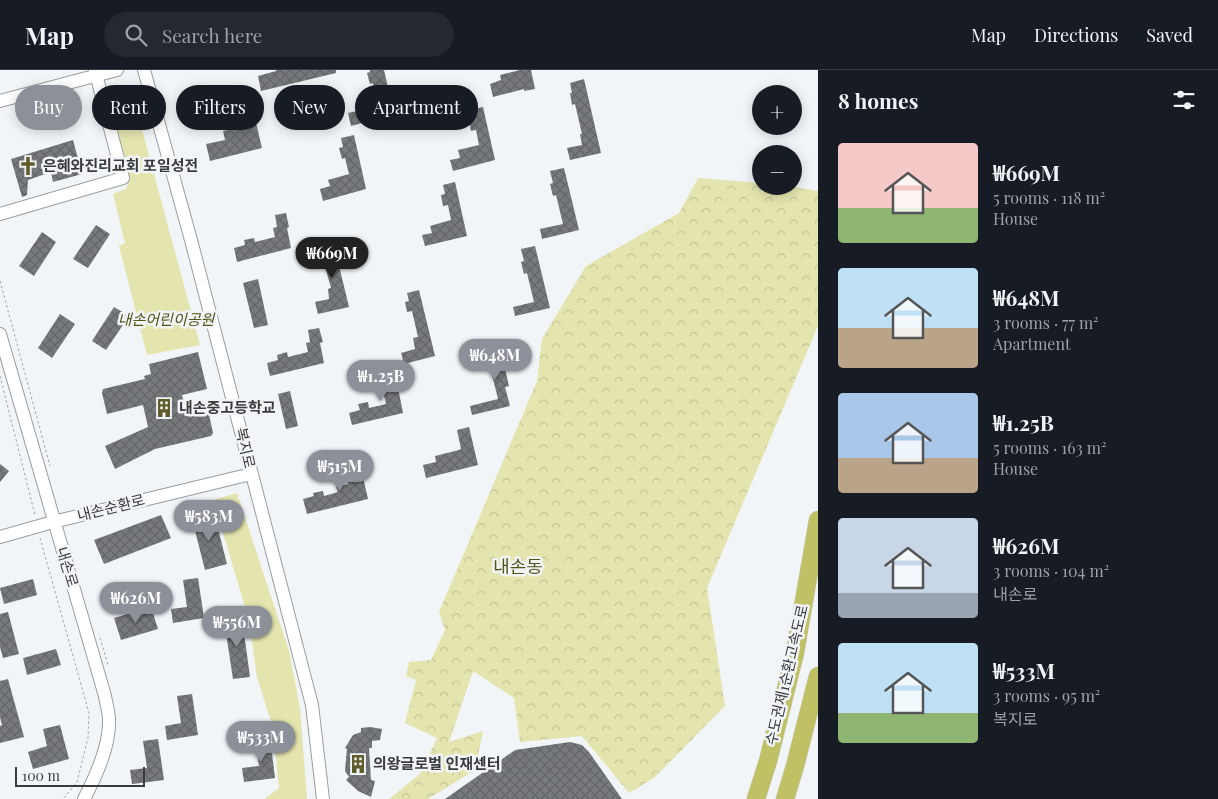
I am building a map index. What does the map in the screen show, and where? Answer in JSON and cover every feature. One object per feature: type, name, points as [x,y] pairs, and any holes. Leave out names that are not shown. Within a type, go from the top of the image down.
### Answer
[{"type":"highway","name":"수도권제1순환고속도로","points":[[756,799],[768,760],[795,653],[818,520]]},
{"type":"highway","name":"수도권제1순환고속도로","points":[[785,799],[818,676]]},
{"type":"street","points":[[0,101],[95,73],[117,70]]},
{"type":"street","name":"복지로","points":[[144,70],[192,240],[312,705],[323,799]]},
{"type":"street","points":[[0,214],[123,178],[95,73]]},
{"type":"street","name":"내손로","points":[[0,337],[105,696],[109,720],[106,744],[84,799]]},
{"type":"street","name":"내손순환로","points":[[0,537],[53,522],[251,474]]},
{"type":"path","points":[[0,376],[37,527],[89,713],[88,738],[76,782],[63,799]]},
{"type":"green space","name":"내손어린이공원","points":[[118,130],[142,130],[200,345],[147,355],[119,246],[125,243],[113,194],[126,189],[130,179]]},
{"type":"green space","points":[[698,178],[752,182],[752,195],[802,195],[802,188],[818,191],[818,326],[707,588],[725,706],[654,778],[629,793],[582,736],[520,742],[514,698],[473,671],[449,742],[483,731],[475,770],[428,799],[389,799],[420,774],[437,738],[405,723],[416,680],[406,676],[409,662],[431,660],[445,630],[439,612],[537,381],[542,339],[586,266],[679,213]]},
{"type":"green space","points":[[237,493],[289,651],[300,708],[307,799],[264,799],[279,788],[273,728],[257,677],[249,620],[213,500]]},
{"type":"building","points":[[336,70],[336,73],[286,85],[274,85],[274,88],[264,90],[264,85],[260,85],[258,76],[276,71]]},
{"type":"building","points":[[370,70],[384,70],[387,85],[370,84],[367,73]]},
{"type":"building","points":[[520,70],[531,70],[535,89],[524,91],[524,89],[493,97],[490,84],[501,80],[500,75]]},
{"type":"building","points":[[584,79],[601,153],[570,160],[567,148],[582,145],[580,134],[582,134],[575,104],[572,105],[570,83]]},
{"type":"building","points":[[483,107],[495,160],[453,171],[450,160],[460,158],[458,150],[479,145],[476,130],[478,130],[478,108]]},
{"type":"building","points":[[355,111],[355,125],[351,126],[348,113]]},
{"type":"building","points":[[258,130],[262,148],[210,161],[206,144],[225,140],[223,131]]},
{"type":"building","points":[[354,135],[366,189],[323,201],[320,189],[330,186],[328,180],[349,174],[345,158],[342,159],[339,148],[343,147],[341,138]]},
{"type":"building","points":[[73,140],[82,174],[53,182],[51,172],[28,180],[27,195],[22,197],[11,159]]},
{"type":"building","points":[[564,168],[579,230],[542,239],[540,229],[563,224],[556,195],[553,196],[550,184],[553,183],[550,171]]},
{"type":"building","points":[[455,182],[467,236],[425,246],[422,235],[432,233],[430,226],[451,220],[448,205],[443,206],[441,195],[445,194],[443,185]]},
{"type":"building","points":[[286,213],[291,248],[237,262],[234,248],[245,245],[244,240],[254,238],[255,242],[275,237],[273,228],[277,227],[275,215]]},
{"type":"building","points":[[96,225],[110,234],[88,268],[73,259]]},
{"type":"building","points":[[42,232],[56,242],[34,276],[19,266]]},
{"type":"building","points":[[332,237],[349,307],[318,314],[315,302],[329,299],[328,289],[331,288],[324,262],[321,262],[319,240]]},
{"type":"building","points":[[535,246],[550,308],[515,316],[513,307],[534,302],[527,273],[524,274],[521,262],[524,261],[521,249]]},
{"type":"building","points":[[258,279],[268,325],[254,328],[243,283]]},
{"type":"building","points":[[419,290],[435,356],[404,364],[401,353],[415,349],[413,338],[418,337],[412,311],[407,312],[405,302],[409,301],[407,293]]},
{"type":"building","points":[[114,307],[129,316],[106,350],[92,341]]},
{"type":"building","points":[[60,314],[75,324],[52,358],[38,348]]},
{"type":"building","points":[[319,328],[323,342],[320,343],[324,363],[270,376],[267,363],[278,360],[277,355],[287,352],[288,357],[308,352],[306,343],[310,342],[308,330]]},
{"type":"building","points":[[499,343],[509,386],[505,387],[510,406],[472,415],[470,406],[498,399],[491,371],[488,371],[485,360],[488,359],[485,346]]},
{"type":"building","name":"내손중고등학교","points":[[198,352],[207,389],[182,395],[187,416],[208,410],[213,433],[211,436],[155,449],[115,469],[105,446],[148,427],[143,405],[107,414],[102,393],[103,389],[145,379],[144,376],[151,374],[149,364]]},
{"type":"building","points":[[394,367],[403,413],[352,425],[349,413],[360,410],[358,404],[368,402],[369,408],[386,404],[380,379],[384,379],[382,370]]},
{"type":"building","points":[[290,391],[298,426],[286,429],[278,394]]},
{"type":"building","points":[[469,427],[478,465],[426,478],[423,465],[436,462],[435,456],[461,449],[457,430]]},
{"type":"building","points":[[359,460],[368,499],[307,514],[303,499],[314,496],[313,493],[323,491],[324,496],[338,492],[336,487],[348,484],[346,476],[349,475],[348,463]]},
{"type":"building","points":[[0,464],[9,471],[0,482]]},
{"type":"building","points":[[214,513],[227,564],[205,570],[192,519]]},
{"type":"building","points":[[161,515],[171,538],[104,564],[94,540]]},
{"type":"building","points":[[198,578],[204,618],[173,623],[171,609],[187,607],[183,580]]},
{"type":"building","points":[[33,579],[37,595],[4,604],[0,588]]},
{"type":"building","points":[[151,607],[158,629],[121,640],[114,618]]},
{"type":"building","points":[[8,612],[19,654],[3,658],[0,647],[0,614]]},
{"type":"building","points":[[242,618],[250,677],[233,679],[224,620]]},
{"type":"building","points":[[56,649],[61,665],[27,675],[23,658]]},
{"type":"building","points":[[8,679],[24,737],[0,743],[0,726],[2,725],[0,717],[0,681]]},
{"type":"building","points":[[192,694],[198,735],[167,740],[165,726],[181,723],[177,696]]},
{"type":"building","points":[[60,725],[69,759],[33,769],[28,752],[47,746],[43,729]]},
{"type":"building","name":"의왕글로벌 인재센터","points":[[361,728],[382,729],[380,740],[372,741],[372,748],[369,748],[371,780],[375,781],[371,797],[358,791],[346,780],[349,777],[345,771],[347,749],[345,748],[353,735],[361,732]]},
{"type":"building","points":[[270,737],[275,778],[244,782],[242,768],[259,766],[255,739]]},
{"type":"building","points":[[158,739],[164,780],[132,784],[130,770],[147,768],[143,741]]},
{"type":"building","points":[[570,742],[582,745],[589,752],[622,799],[445,799],[515,750]]},
{"type":"place","name":"은혜와진리교회 포일성전","points":[[28,166]]},
{"type":"place","name":"내손중고등학교","points":[[164,408]]},
{"type":"place","name":"의왕글로벌 인재센터","points":[[358,764]]},
{"type":"district","name":"내손동","points":[[518,567]]}]
